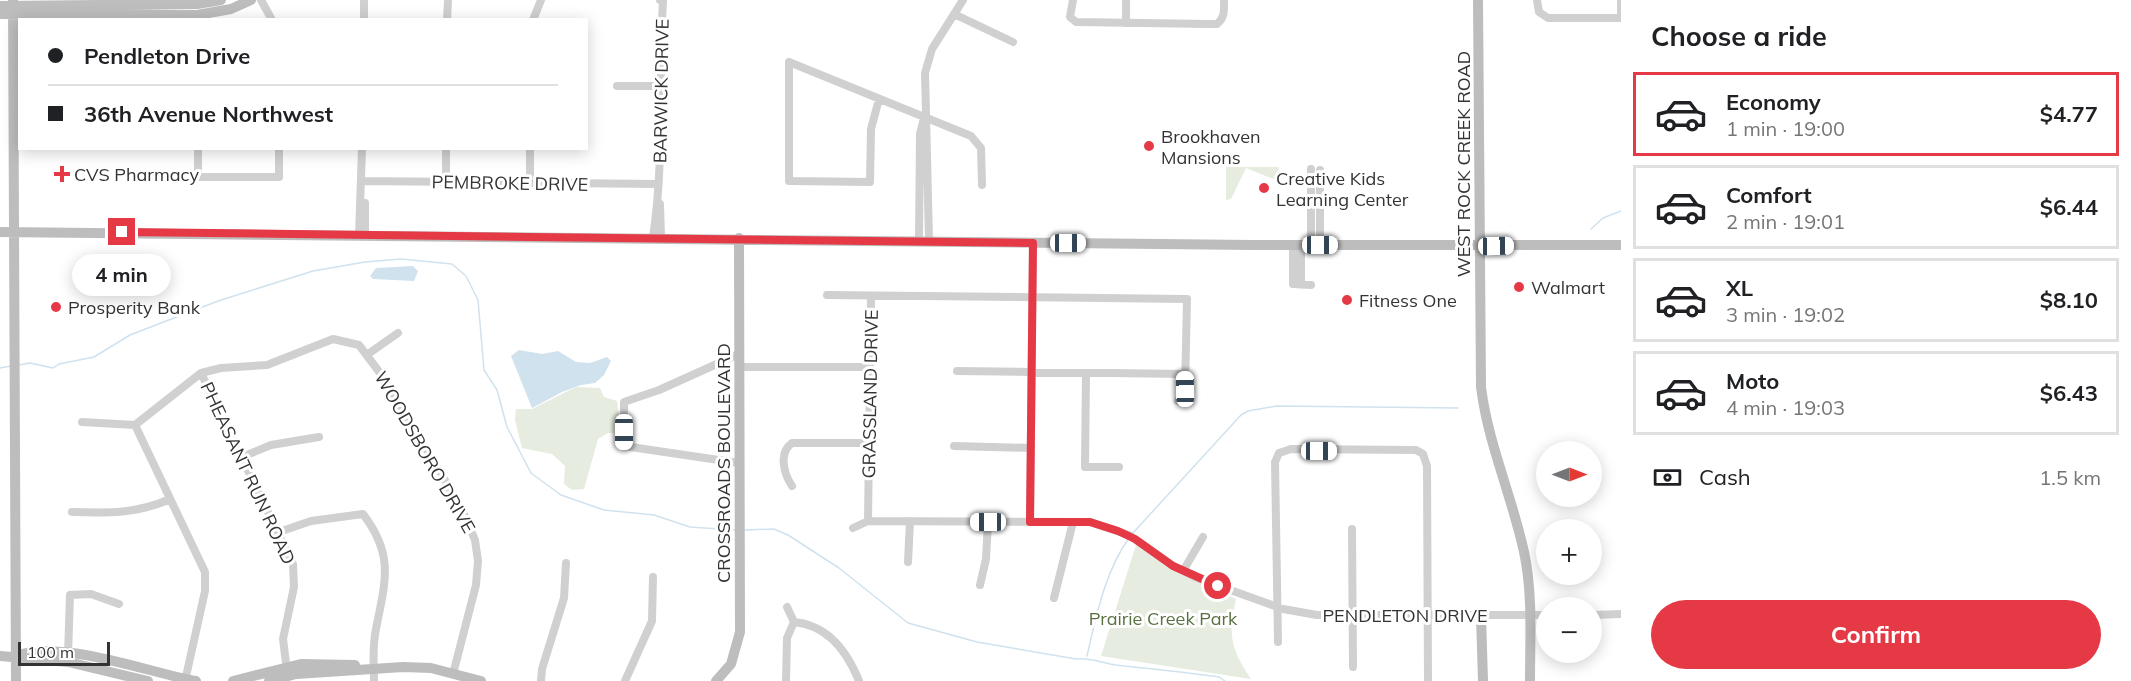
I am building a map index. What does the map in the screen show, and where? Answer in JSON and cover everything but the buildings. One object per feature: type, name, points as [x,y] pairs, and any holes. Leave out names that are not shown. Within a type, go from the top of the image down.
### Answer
[{"type":"main road","points":[[197,13],[221,0]]},
{"type":"main road","points":[[0,6],[152,7],[197,13],[231,9],[251,0]]},
{"type":"main road","name":"WEST ROCK CREEK ROAD","points":[[1478,0],[1481,387],[1485,416],[1524,553],[1530,615],[1530,681]]},
{"type":"main road","points":[[0,14],[13,7]]},
{"type":"main road","points":[[13,7],[16,681]]},
{"type":"main road","points":[[0,232],[1480,247],[1621,245]]},
{"type":"main road","name":"CROSSROADS BOULEVARD","points":[[716,681],[731,664],[739,639],[739,238]]},
{"type":"main road","points":[[1481,616],[1483,681]]},
{"type":"main road","points":[[0,656],[16,656],[28,660],[68,657],[188,680]]},
{"type":"main road","points":[[68,657],[148,681]]},
{"type":"main road","points":[[233,681],[374,668],[424,668],[481,681]]},
{"type":"main road","points":[[269,681],[288,675]]},
{"type":"street","points":[[261,0],[271,18]]},
{"type":"street","points":[[364,0],[364,18]]},
{"type":"street","points":[[447,18],[448,0]]},
{"type":"street","points":[[534,18],[540,0]]},
{"type":"street","name":"BARWICK DRIVE","points":[[657,237],[663,1],[660,0]]},
{"type":"street","points":[[924,240],[920,134],[924,117],[924,81],[928,60],[963,0]]},
{"type":"street","points":[[1073,0],[1070,17],[1076,22],[1216,24],[1224,15],[1224,0]]},
{"type":"street","points":[[1126,0],[1126,23]]},
{"type":"street","points":[[1537,0],[1539,12],[1548,18],[1621,18],[1620,0]]},
{"type":"street","points":[[954,14],[1013,42]]},
{"type":"street","points":[[879,99],[871,129],[870,182],[789,181],[789,62],[924,117],[976,140],[982,154],[982,185]]},
{"type":"street","points":[[617,86],[660,86]]},
{"type":"street","points":[[198,150],[198,177],[279,177],[279,150]]},
{"type":"street","points":[[362,150],[362,236]]},
{"type":"street","points":[[446,150],[446,182]]},
{"type":"street","points":[[530,150],[530,183]]},
{"type":"street","points":[[1311,285],[1293,284],[1306,245],[1316,169]]},
{"type":"street","name":"PEMBROKE DRIVE","points":[[362,181],[658,184]]},
{"type":"street","points":[[1030,522],[1033,243]]},
{"type":"street","points":[[827,295],[871,296]]},
{"type":"street","name":"GRASSLAND DRIVE","points":[[868,520],[871,296],[1187,299],[1185,374]]},
{"type":"street","points":[[368,354],[398,333]]},
{"type":"street","name":"WOODSBORO DRIVE","points":[[201,373],[221,368],[255,367],[280,362],[333,339],[355,342],[368,354],[462,509],[475,540],[476,585],[456,676]]},
{"type":"street","points":[[739,354],[659,390],[624,402],[624,446],[739,463]]},
{"type":"street","points":[[739,367],[870,367]]},
{"type":"street","points":[[957,371],[1185,374],[1185,389],[1178,401]]},
{"type":"street","points":[[82,422],[135,425],[201,373]]},
{"type":"street","name":"PHEASANT RUN ROAD","points":[[201,373],[279,532],[294,571],[293,595],[283,639],[288,675]]},
{"type":"street","points":[[1086,373],[1085,468],[1119,467]]},
{"type":"street","points":[[135,425],[201,561],[205,578],[205,591],[188,680]]},
{"type":"street","points":[[242,457],[271,445],[319,437]]},
{"type":"street","points":[[792,486],[786,477],[784,456],[786,447],[792,443],[869,443]]},
{"type":"street","points":[[954,446],[1031,448]]},
{"type":"street","points":[[1278,642],[1275,606],[1275,462],[1279,453],[1291,449],[1414,450],[1423,454],[1427,466],[1428,681]]},
{"type":"street","points":[[72,512],[127,513],[170,499]]},
{"type":"street","points":[[279,532],[311,521],[363,514],[370,523],[381,544],[387,574],[375,631],[374,681]]},
{"type":"street","points":[[853,528],[868,520]]},
{"type":"street","name":"PENDLETON DRIVE","points":[[868,520],[1090,522],[1132,537],[1183,571],[1275,606],[1317,615],[1351,617],[1536,615]]},
{"type":"street","points":[[908,562],[910,521]]},
{"type":"street","points":[[981,585],[986,559],[988,522]]},
{"type":"street","points":[[1054,598],[1073,522]]},
{"type":"street","points":[[1352,529],[1353,667]]},
{"type":"street","points":[[1183,571],[1203,537]]},
{"type":"street","points":[[541,681],[542,669],[564,598],[566,562]]},
{"type":"street","points":[[625,681],[652,621],[653,577]]},
{"type":"street","points":[[68,657],[70,595],[91,594],[119,604]]},
{"type":"street","points":[[786,681],[787,638],[794,622],[787,607]]},
{"type":"street","points":[[1602,615],[1621,614]]},
{"type":"street","points":[[794,622],[811,625],[827,634],[847,656],[859,681]]},
{"type":"green space","points":[[1226,167],[1279,167],[1276,180],[1246,168],[1231,199],[1226,200]]},
{"type":"green space","points":[[576,387],[600,388],[604,397],[617,401],[621,433],[608,433],[598,439],[584,489],[572,490],[564,484],[565,466],[552,454],[522,448],[515,420],[516,409],[532,409]]},
{"type":"green space","name":"Prairie Creek Park","points":[[1136,545],[1173,571],[1236,599],[1232,622],[1233,641],[1235,650],[1251,679],[1101,656]]},
{"type":"water","points":[[413,266],[418,271],[414,281],[373,279],[370,276],[376,268]]},
{"type":"water","points":[[519,350],[542,354],[558,351],[576,362],[590,363],[607,357],[611,361],[604,375],[595,383],[562,392],[532,408],[511,356]]},
{"type":"waterway","points":[[1591,229],[1603,218],[1621,211]]},
{"type":"waterway","points":[[19,365],[30,363],[53,368],[59,364],[94,357],[130,335],[218,301],[313,271],[365,262],[401,259],[452,264],[466,276],[478,300],[484,370],[497,390],[507,427],[531,473],[561,495],[604,510],[654,515],[690,527],[735,530]]},
{"type":"waterway","points":[[0,368],[11,366]]},
{"type":"waterway","points":[[1132,534],[1241,415],[1248,411],[1277,406],[1458,408]]},
{"type":"waterway","points":[[745,530],[774,529],[788,535],[839,568],[908,623],[977,642],[1076,659],[1091,659],[1116,665],[1219,677],[1225,681]]},
{"type":"waterway","points":[[1087,656],[1108,580],[1129,538]]},
{"type":"place","name":"Brookhaven Mansions","points":[[1149,146]]},
{"type":"place","name":"CVS Pharmacy","points":[[62,174]]},
{"type":"place","name":"Creative Kids Learning Center","points":[[1264,188]]},
{"type":"place","name":"Walmart","points":[[1519,287]]},
{"type":"place","name":"Fitness One","points":[[1347,300]]},
{"type":"place","name":"Prosperity Bank","points":[[56,307]]},
{"type":"route","points":[[122,232],[1033,243],[1030,522],[1090,522],[1118,531],[1129,535],[1173,566],[1218,586]]}]
